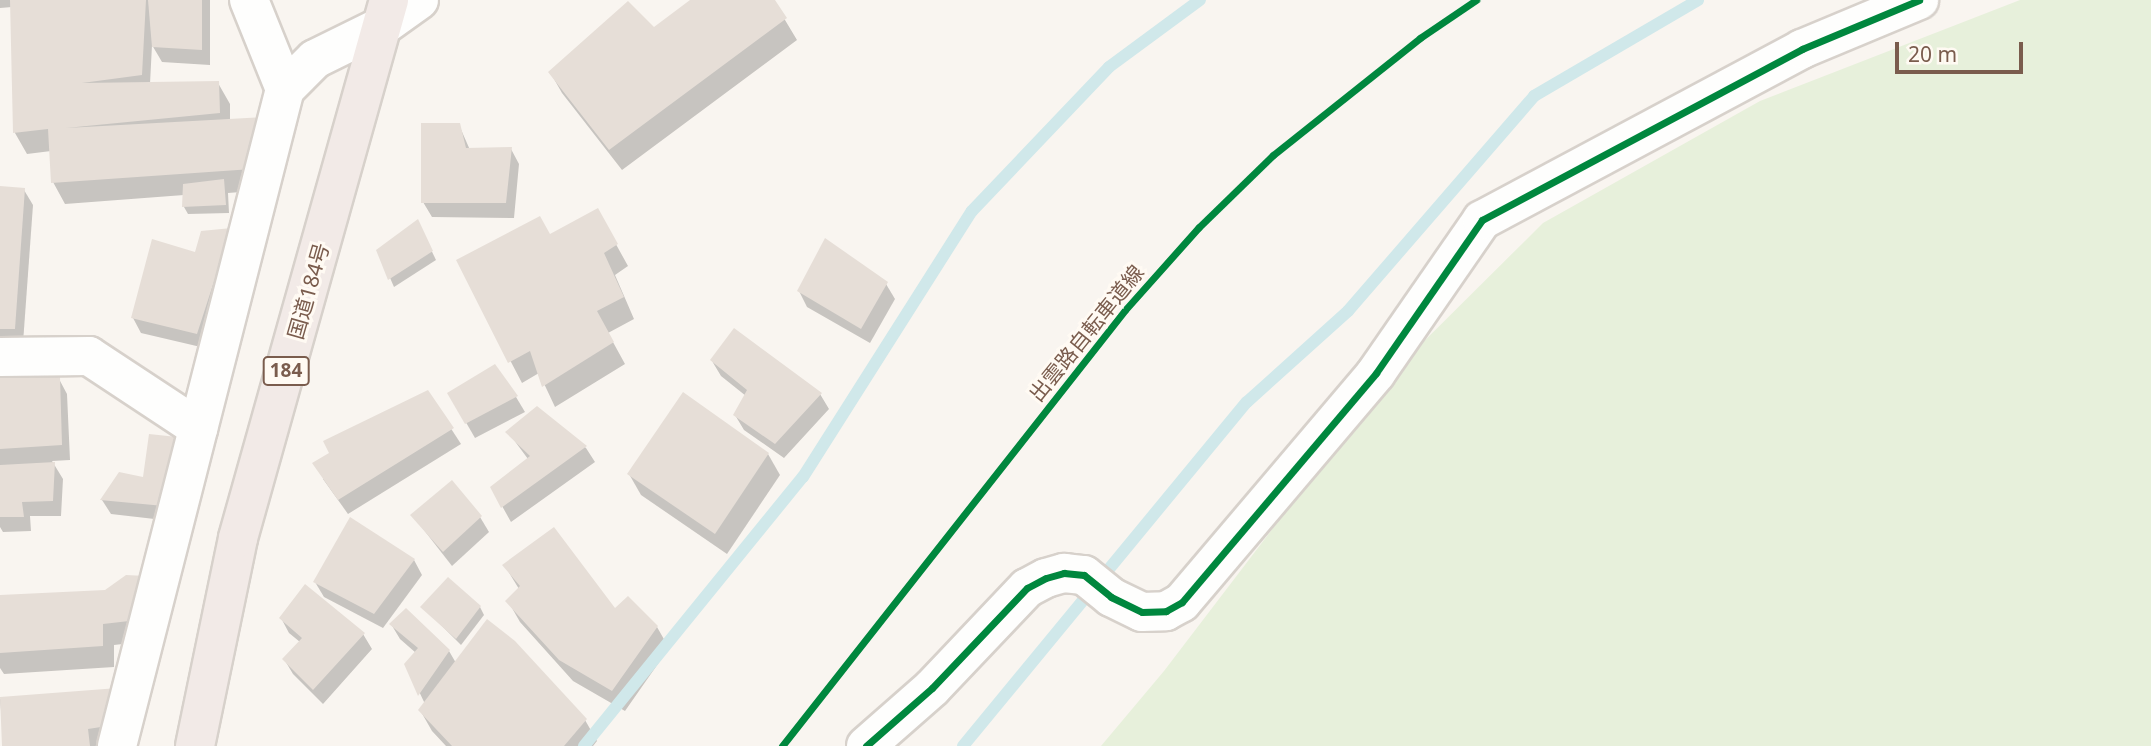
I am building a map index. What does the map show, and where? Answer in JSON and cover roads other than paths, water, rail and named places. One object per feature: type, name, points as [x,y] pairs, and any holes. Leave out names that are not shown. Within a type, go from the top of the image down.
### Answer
[{"type":"highway","name":"国道184号","points":[[195,746],[238,538],[386,13]]},
{"type":"street","points":[[249,0],[285,89]]},
{"type":"street","points":[[117,746],[285,89],[314,59],[386,13],[418,0]]},
{"type":"street","points":[[866,746],[932,688],[1027,588],[1046,578],[1064,573],[1097,586],[1142,612],[1166,611],[1182,602],[1376,373],[1482,220],[1802,49],[1919,0]]},
{"type":"street","points":[[0,357],[89,356],[198,428]]},
{"type":"waterway","points":[[584,746],[803,477],[972,211],[1109,67],[1200,0]]},
{"type":"waterway","points":[[963,746],[1247,402],[1348,311],[1534,96],[1698,0]]}]
